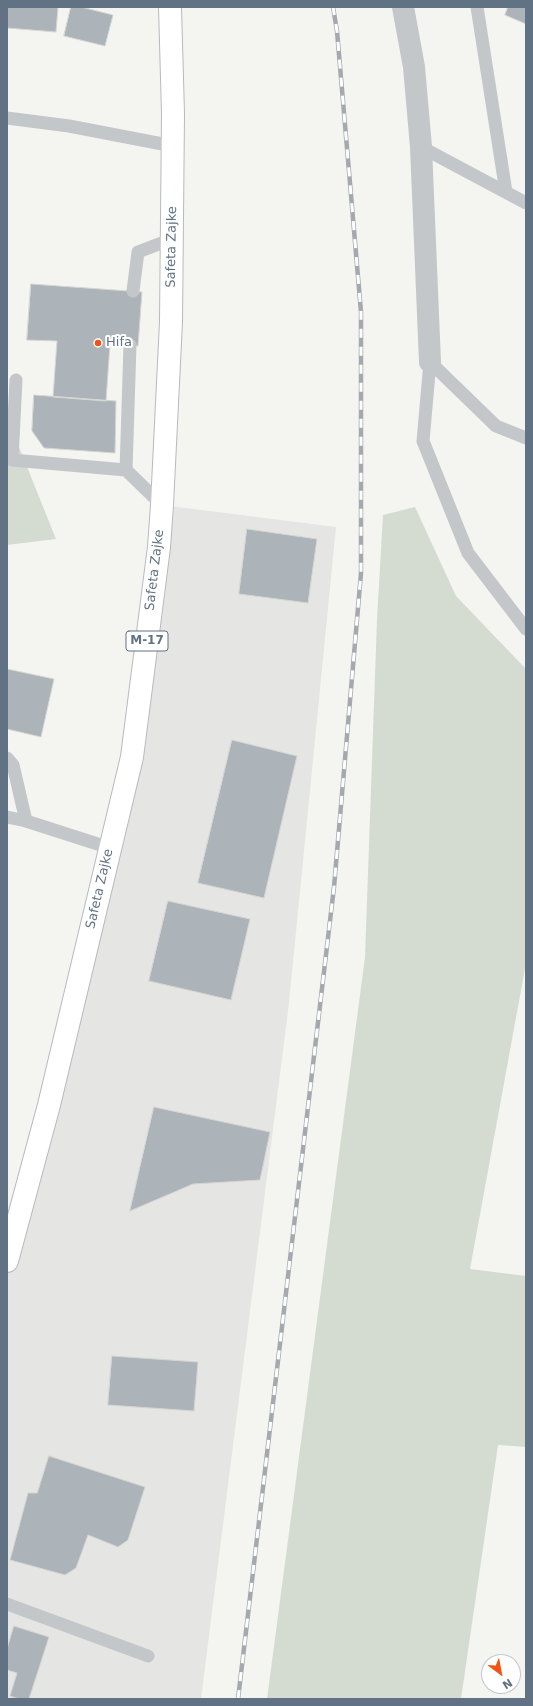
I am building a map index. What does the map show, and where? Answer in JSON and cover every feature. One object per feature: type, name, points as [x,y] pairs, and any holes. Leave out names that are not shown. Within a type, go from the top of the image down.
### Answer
[{"type":"main road","name":"Safeta Zajke","points":[[7,1261],[49,1105],[132,757],[159,547],[162,505],[171,322],[173,146],[170,7]]},
{"type":"street","points":[[403,7],[414,67],[421,147],[430,362]]},
{"type":"lane","points":[[477,7],[506,192]]},
{"type":"lane","points":[[7,118],[69,126],[173,146]]},
{"type":"lane","points":[[421,147],[526,202]]},
{"type":"lane","points":[[133,291],[138,252],[172,239]]},
{"type":"lane","points":[[126,470],[130,345]]},
{"type":"lane","points":[[430,362],[496,426],[526,438]]},
{"type":"lane","points":[[430,362],[422,440],[468,553],[526,629]]},
{"type":"lane","points":[[16,380],[12,460],[126,470],[162,505]]},
{"type":"lane","points":[[7,758],[13,766],[26,821]]},
{"type":"lane","points":[[7,817],[26,821],[110,848]]},
{"type":"lane","points":[[7,1604],[148,1656]]},
{"type":"shaded area","points":[[7,417],[56,539],[7,545]]},
{"type":"shaded area","points":[[162,505],[336,527],[289,1003],[201,1699],[7,1699],[7,1252],[110,848]]},
{"type":"shaded area","points":[[415,507],[456,596],[526,669],[526,963],[470,1269],[526,1276],[526,1447],[498,1445],[461,1699],[267,1699],[365,957],[377,619],[383,515]]},
{"type":"building","points":[[7,7],[58,7],[56,32],[7,28]]},
{"type":"building","points":[[71,7],[81,7],[113,15],[105,46],[64,36]]},
{"type":"building","points":[[508,7],[526,7],[526,24],[505,15]]},
{"type":"building","name":"Hifa","points":[[31,284],[142,292],[138,346],[110,344],[106,401],[53,397],[57,341],[27,340]]},
{"type":"building","points":[[34,395],[116,401],[115,453],[44,448],[32,431]]},
{"type":"building","points":[[247,529],[317,539],[308,603],[239,594]]},
{"type":"building","points":[[7,669],[54,679],[41,737],[7,729]]},
{"type":"building","points":[[232,740],[297,756],[264,898],[198,883]]},
{"type":"building","points":[[168,901],[250,919],[231,1000],[149,981]]},
{"type":"building","points":[[154,1107],[270,1132],[260,1180],[193,1184],[130,1211]]},
{"type":"building","points":[[112,1356],[198,1362],[194,1411],[108,1405]]},
{"type":"building","points":[[49,1456],[145,1487],[128,1540],[118,1547],[88,1535],[76,1568],[65,1575],[10,1560],[28,1493],[37,1493]]},
{"type":"building","points":[[14,1626],[49,1637],[29,1699],[19,1699],[10,1696],[17,1673],[7,1670],[7,1649]]},
{"type":"railway","points":[[238,1699],[334,887],[361,573],[361,312],[337,31],[333,7]]},
{"type":"place","name":"Hifa","points":[[98,343]]}]
